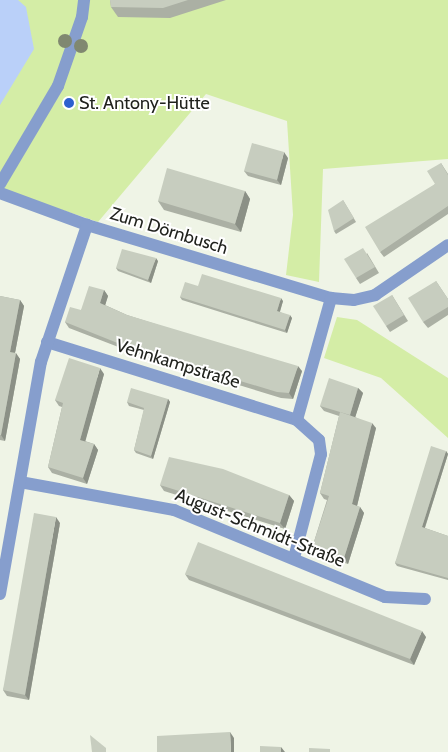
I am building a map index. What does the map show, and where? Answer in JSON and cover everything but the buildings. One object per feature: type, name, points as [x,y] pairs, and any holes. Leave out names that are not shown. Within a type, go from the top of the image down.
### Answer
[{"type":"street","points":[[0,184],[58,86],[82,17],[84,0]]},
{"type":"street","name":"Zum Dörnbusch","points":[[0,193],[87,225],[331,298],[354,300],[374,295],[448,245]]},
{"type":"street","points":[[0,594],[47,342],[87,225]]},
{"type":"street","points":[[297,420],[331,298]]},
{"type":"street","name":"Vehnkampstraße","points":[[47,342],[297,420],[319,440],[321,454],[294,558]]},
{"type":"street","name":"August-Schmidt-Straße","points":[[20,482],[174,510],[385,597],[426,599]]},
{"type":"green space","points":[[0,0],[448,0],[448,159],[323,169],[319,282],[286,275],[293,215],[287,121],[206,94],[98,222],[0,189]]},
{"type":"green space","points":[[337,317],[357,320],[448,378],[448,438],[381,378],[324,358]]},
{"type":"water","points":[[0,0],[18,0],[26,7],[34,49],[0,105]]},
{"type":"place","name":"St. Antony-Hütte","points":[[69,103]]}]
